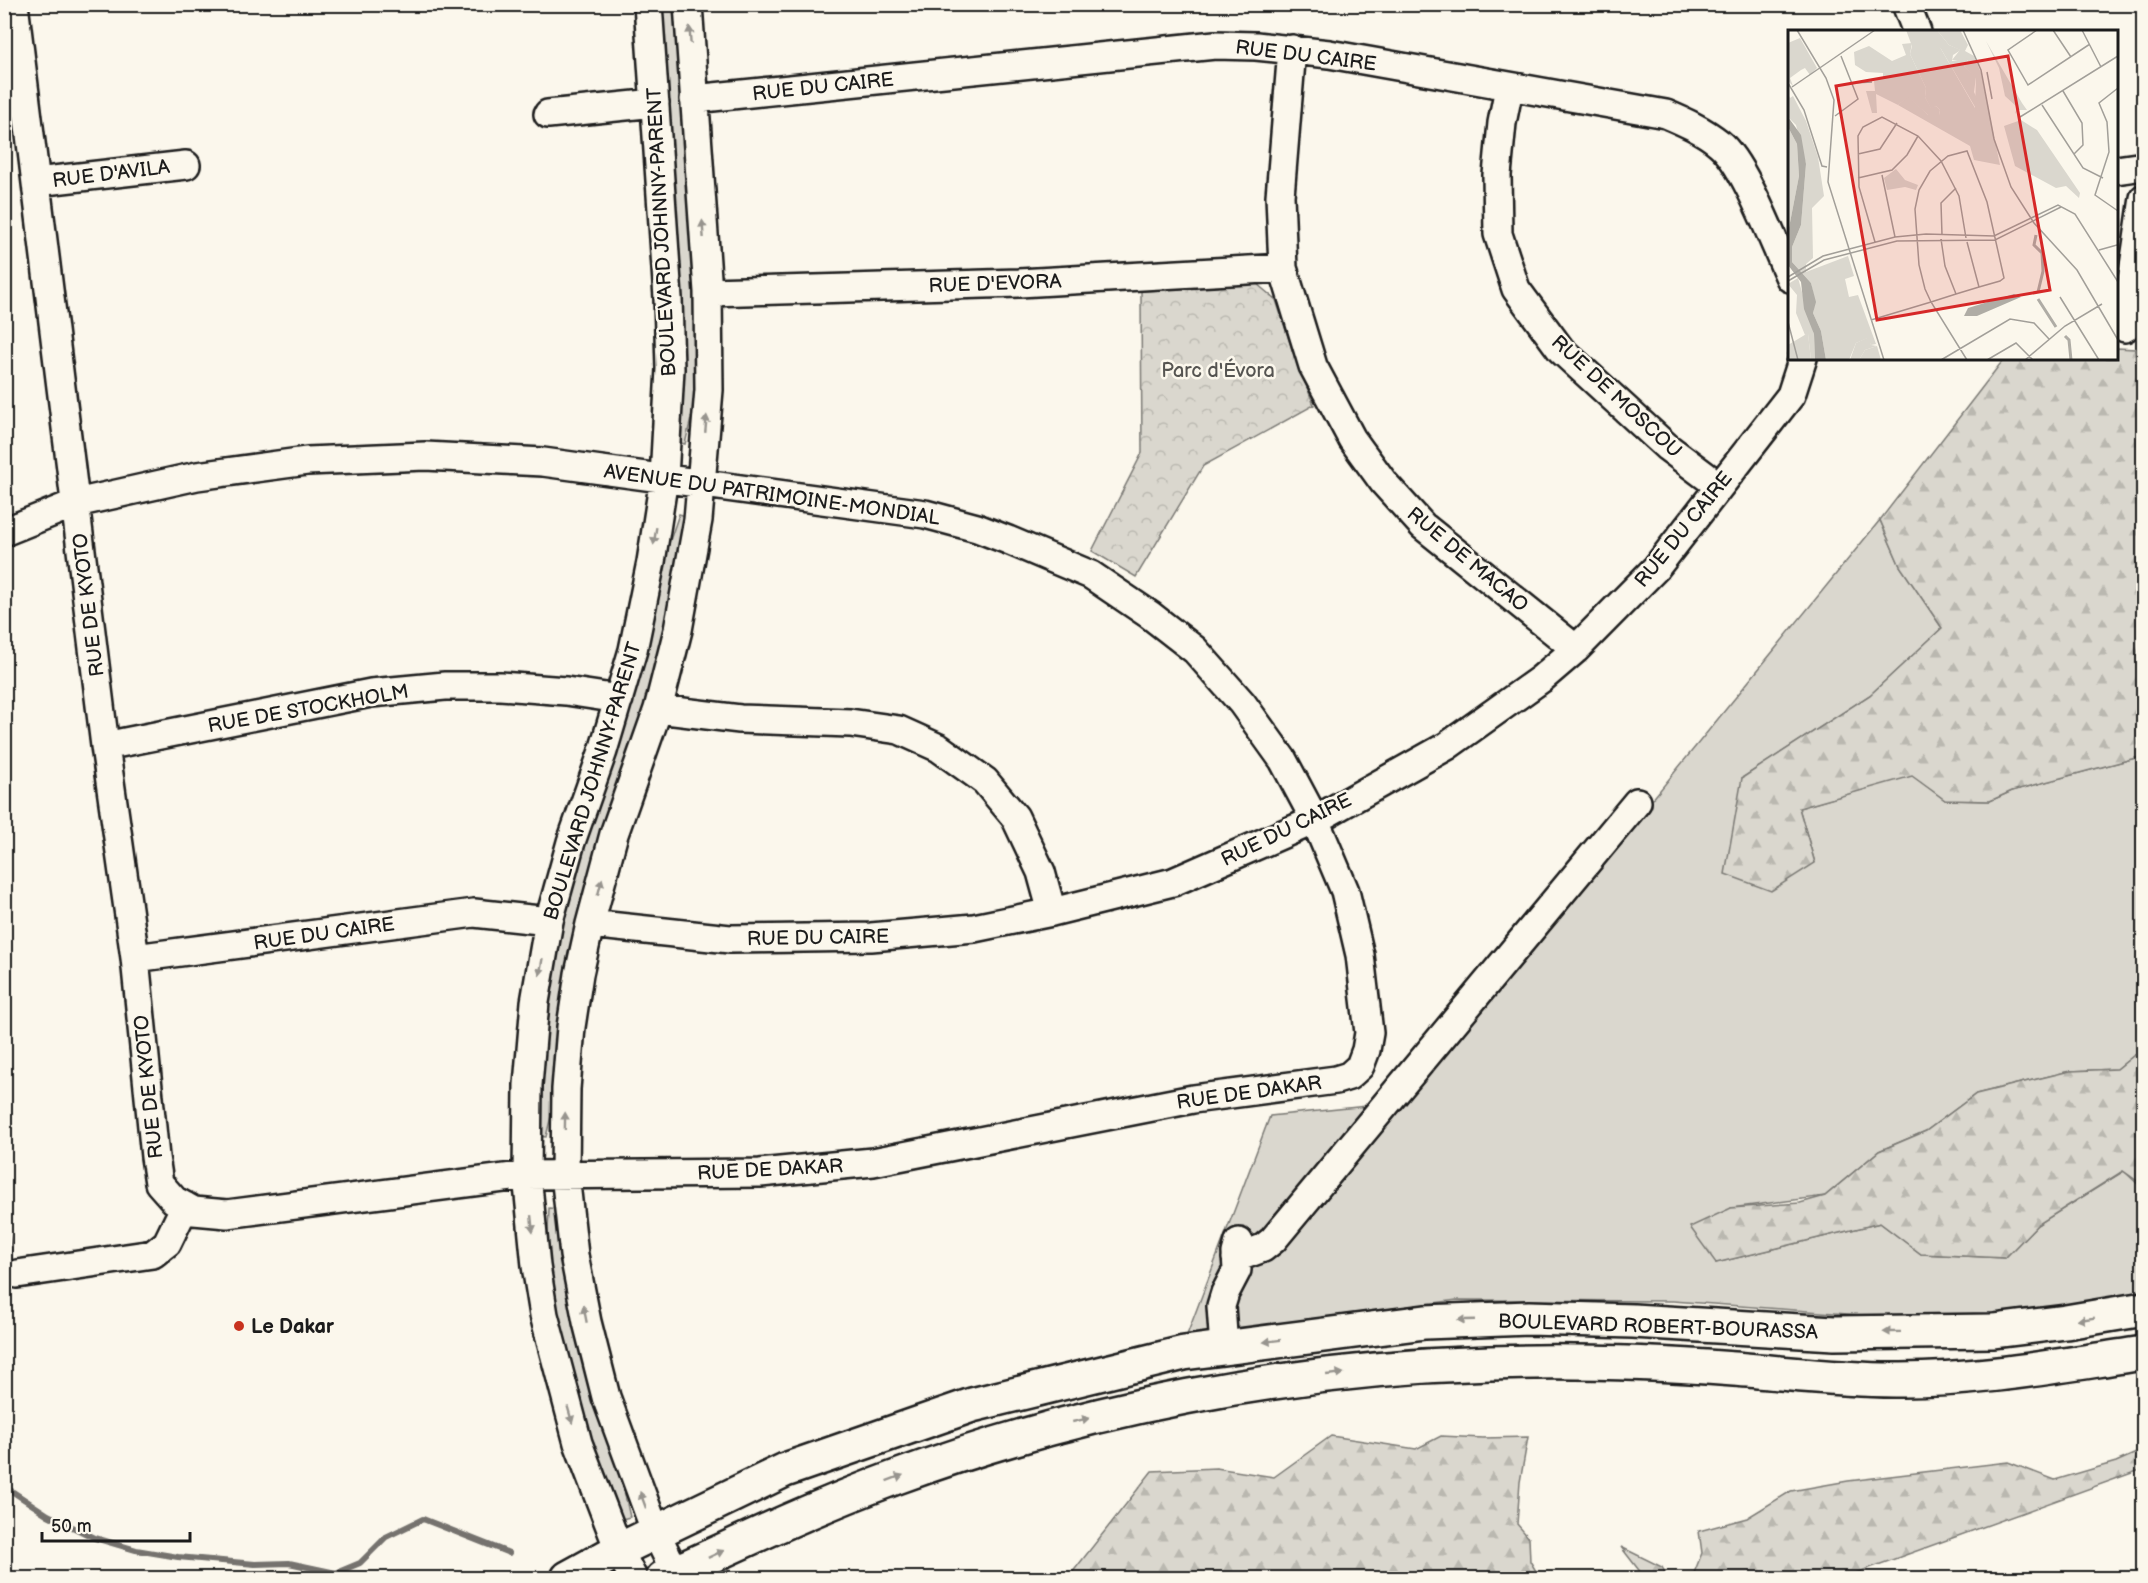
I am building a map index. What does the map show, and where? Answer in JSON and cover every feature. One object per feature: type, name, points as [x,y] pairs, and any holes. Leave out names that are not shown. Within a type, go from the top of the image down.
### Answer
[{"type":"highway","name":"BOULEVARD ROBERT-BOURASSA","points":[[568,1578],[626,1564],[656,1533],[785,1470],[972,1405],[1184,1353],[1425,1322],[1529,1318],[1633,1321],[1834,1333],[1994,1331],[2144,1309]]},
{"type":"highway","name":"BOULEVARD ROBERT-BOURASSA","points":[[672,1576],[804,1514],[892,1479],[1058,1425],[1198,1394],[1279,1382],[1431,1365],[1584,1361],[1879,1380],[1946,1380],[2144,1353]]},
{"type":"street","name":"RUE DE KYOTO","points":[[14,4],[105,746],[135,958],[155,1157],[159,1183],[179,1203]]},
{"type":"street","name":"BOULEVARD JOHNNY-PARENT","points":[[626,1564],[578,1443],[549,1334],[536,1266],[527,1175],[528,1085],[535,1002],[549,921],[571,842],[603,751],[633,650],[649,573],[664,478],[669,369],[668,298],[648,4]]},
{"type":"street","name":"BOULEVARD JOHNNY-PARENT","points":[[672,1576],[606,1397],[587,1323],[574,1255],[565,1174],[566,1089],[571,1027],[579,974],[615,834],[658,709],[678,630],[698,520],[709,390],[708,292],[688,4]]},
{"type":"street","points":[[1906,4],[1916,30]]},
{"type":"street","name":"RUE DU CAIRE","points":[[694,99],[1215,45],[1292,49],[1666,114],[1695,126],[1721,144],[1743,175],[1788,274]]},
{"type":"street","name":"RUE DE MACAO","points":[[1292,49],[1285,111],[1281,196],[1282,268],[1313,366],[1352,439],[1384,483],[1423,526],[1576,649]]},
{"type":"street","name":"RUE DE MOSCOU","points":[[1509,88],[1502,123],[1497,175],[1498,234],[1516,289],[1561,350],[1667,447],[1719,486]]},
{"type":"street","points":[[548,114],[655,103]]},
{"type":"street","name":"RUE D'AVILA","points":[[36,182],[186,165]]},
{"type":"street","points":[[2118,170],[2144,166]]},
{"type":"street","points":[[2125,328],[2144,198]]},
{"type":"street","name":"RUE D'EVORA","points":[[708,292],[1019,284],[1282,268]]},
{"type":"street","name":"RUE DU CAIRE","points":[[590,924],[730,939],[871,938],[974,928],[1052,912],[1173,882],[1315,820],[1447,746],[1541,679],[1576,649],[1656,568],[1791,395],[1802,360]]},
{"type":"street","name":"AVENUE DU PATRIMOINE-MONDIAL","points":[[4,532],[76,503],[208,474],[307,461],[425,456],[543,462],[701,482],[925,514],[977,528],[1091,575],[1150,615],[1195,650],[1242,703],[1283,760],[1315,820],[1345,891],[1360,955],[1369,1033],[1360,1066]]},
{"type":"street","name":"RUE DE STOCKHOLM","points":[[105,746],[371,693],[445,686],[500,686],[566,691],[619,699]]},
{"type":"street","points":[[658,709],[740,719],[850,723],[879,727],[899,730],[939,748],[985,781],[1015,817],[1041,872],[1052,912]]},
{"type":"street","points":[[1224,1348],[1221,1306],[1237,1270],[1239,1247],[1263,1248],[1273,1240],[1637,802]]},
{"type":"street","name":"RUE DU CAIRE","points":[[135,958],[474,913],[549,921]]},
{"type":"street","name":"RUE DE DAKAR","points":[[179,1203],[194,1211],[227,1214],[527,1175],[760,1173],[873,1162],[1193,1099],[1336,1080],[1349,1076],[1360,1066]]},
{"type":"street","points":[[17,1274],[153,1254],[167,1243],[179,1203]]},
{"type":"green space","points":[[660,5],[675,5],[695,280],[697,377],[693,410],[685,444],[677,442]]},
{"type":"green space","name":"Parc d'Évora","points":[[1257,284],[1276,300],[1314,405],[1203,466],[1136,577],[1092,551],[1142,453],[1141,291]]},
{"type":"green space","points":[[2118,348],[2135,349],[2144,419],[2143,756],[2012,791],[1990,801],[1945,800],[1912,776],[1799,808],[1815,863],[1771,891],[1725,874],[1742,778],[1870,695],[1942,628],[1900,566],[1880,520],[2003,360],[2118,360]]},
{"type":"green space","points":[[679,514],[686,516],[677,578],[546,1137],[538,1136],[547,999],[557,943],[665,555]]},
{"type":"green space","points":[[1880,520],[1900,566],[1942,628],[1870,695],[1742,778],[1815,863],[1799,808],[1912,775],[1945,800],[1990,801],[2012,791],[2143,756],[2143,1048],[2117,1069],[2070,1071],[1976,1094],[1926,1131],[1879,1151],[1825,1196],[1731,1208],[1716,1263],[1880,1223],[1921,1254],[2005,1258],[2037,1225],[2124,1171],[2143,1189],[2143,1290],[2036,1317],[1861,1315],[1673,1301],[1457,1300],[1187,1335],[1270,1116],[1406,1102]]},
{"type":"green space","points":[[2143,1048],[2143,1185],[2123,1171],[2037,1225],[2005,1258],[1921,1254],[1880,1223],[1716,1263],[1690,1227],[1731,1208],[1800,1203],[1825,1196],[1879,1151],[1926,1131],[1976,1094],[2070,1071],[2117,1069]]},
{"type":"green space","points":[[549,1208],[557,1209],[601,1417],[622,1482],[630,1517],[622,1519],[594,1447],[571,1378],[557,1317],[547,1255]]},
{"type":"green space","points":[[1331,1436],[1416,1449],[1441,1436],[1528,1437],[1520,1482],[1517,1524],[1529,1538],[1530,1561],[1540,1578],[1068,1578],[1152,1471],[1216,1468],[1274,1477]]},
{"type":"green space","points":[[2143,1450],[2143,1469],[1842,1578],[1692,1578],[1702,1553],[1699,1531],[1747,1518],[1791,1491],[1848,1481],[2008,1462],[2055,1480],[2116,1462]]},
{"type":"green space","points":[[1621,1547],[1662,1567],[1668,1578],[1645,1578]]},
{"type":"shaded area","points":[[4,1193],[12,1258],[5,1288],[4,1288]]},
{"type":"waterway","points":[[4,1486],[48,1515],[95,1538],[136,1550],[178,1557],[255,1564],[289,1563],[336,1573],[360,1563],[386,1537],[423,1519],[509,1553]]},
{"type":"place","name":"Le Dakar","points":[[239,1326]]}]
